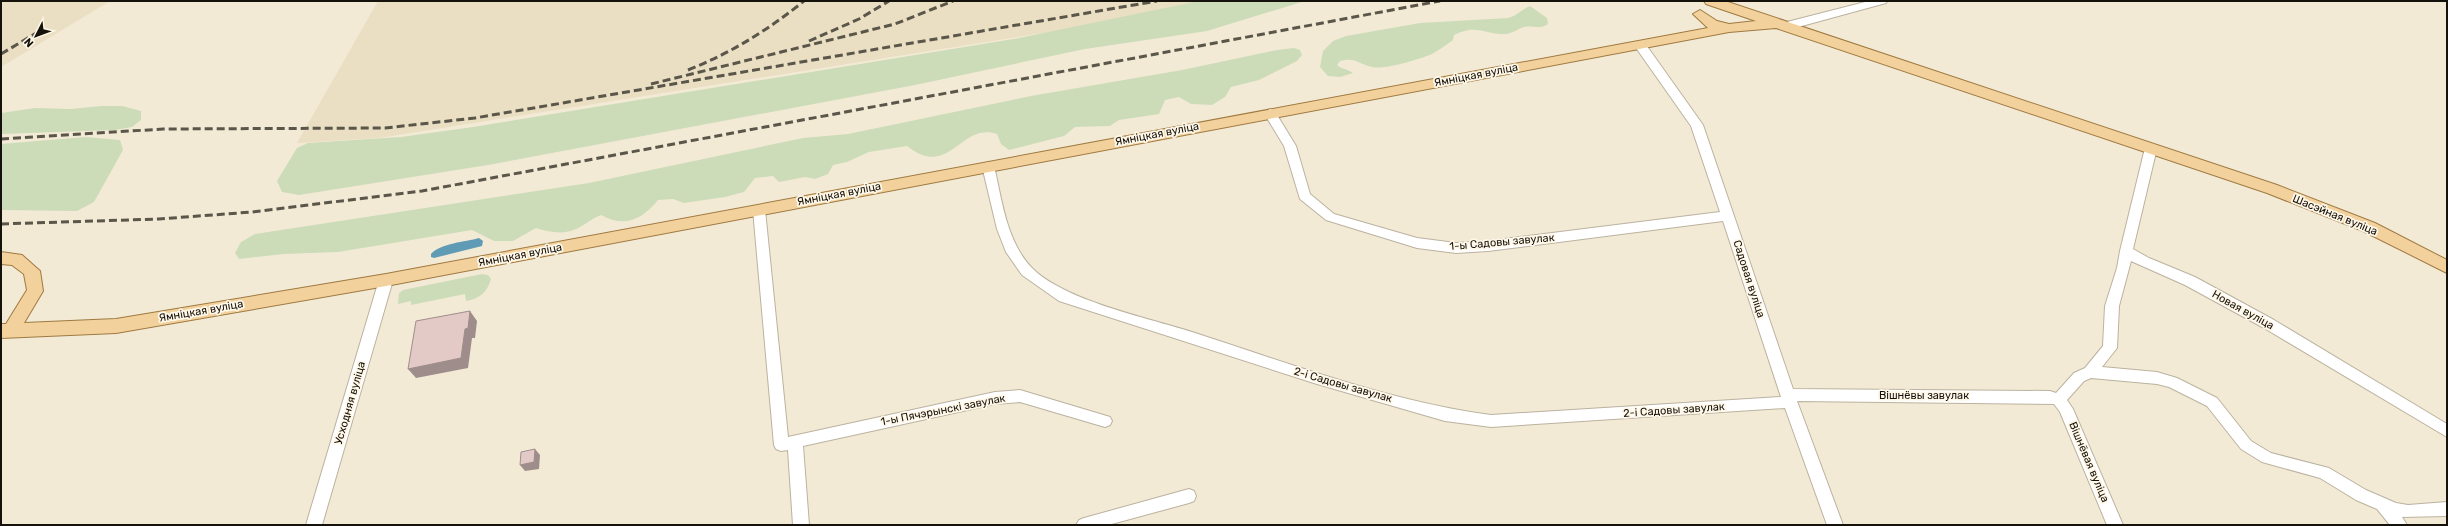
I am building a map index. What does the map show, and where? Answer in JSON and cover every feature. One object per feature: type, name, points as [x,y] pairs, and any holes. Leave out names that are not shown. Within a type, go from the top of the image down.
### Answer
[{"type":"main road","name":"Шасэйная вуліца","points":[[1702,6],[1728,7],[2220,172],[2342,215],[2447,267]]},
{"type":"main road","points":[[1702,6],[1713,25],[1729,28],[1736,26],[1740,20],[1737,13],[1728,7]]},
{"type":"main road","points":[[1674,39],[1691,30],[1702,6]]},
{"type":"main road","name":"Ямніцкая вуліца","points":[[6,330],[116,326],[386,280],[1729,28],[1782,25]]},
{"type":"main road","points":[[1,258],[16,259],[32,271],[35,291],[6,330]]},
{"type":"street","points":[[1782,25],[1882,1]]},
{"type":"street","name":"Садовая вуліца","points":[[1640,45],[1697,125],[1729,216],[1789,399],[1835,525]]},
{"type":"street","name":"1-ы Садовы завулак","points":[[1270,113],[1290,146],[1304,196],[1312,204],[1338,221],[1417,243],[1456,248],[1488,246],[1729,216]]},
{"type":"street","points":[[2059,400],[2079,377],[2090,372],[2110,348],[2112,306],[2124,268],[2126,251],[2151,148]]},
{"type":"street","name":"2-і Садовы завулак","points":[[988,166],[1007,242],[1027,271],[1056,293],[1082,305],[1132,318],[1317,378],[1445,416],[1478,421],[1521,421],[1789,399]]},
{"type":"street","points":[[759,210],[788,444],[801,525]]},
{"type":"street","name":"Новая вуліца","points":[[2126,251],[2144,262],[2190,281],[2269,324],[2447,431]]},
{"type":"street","name":"Усходняя вуліца","points":[[314,525],[386,280]]},
{"type":"street","points":[[2090,372],[2157,378],[2190,389],[2203,396],[2218,409],[2239,437],[2252,450],[2276,461],[2324,473],[2383,505],[2408,512],[2447,509]]},
{"type":"street","name":"Вішнёвы завулак","points":[[1789,399],[2034,395],[2059,400]]},
{"type":"street","name":"1-ы Пячэрынскі завулак","points":[[788,444],[995,398],[1020,396],[1105,421]]},
{"type":"street","name":"Вішнёвая вуліца","points":[[2059,400],[2071,418],[2115,525]]},
{"type":"street","points":[[1084,525],[1189,496]]},
{"type":"street","points":[[2383,505],[2399,525]]},
{"type":"shaded area","points":[[1,1],[110,1],[1,67]]},
{"type":"shaded area","points":[[378,1],[1245,1],[379,138],[297,143]]},
{"type":"green space","points":[[1199,1],[1305,1],[1207,31],[1085,49],[915,85],[488,165],[299,195],[282,192],[277,181],[297,148],[308,143],[401,137],[473,127],[1019,38]]},
{"type":"green space","points":[[1530,6],[1547,18],[1548,24],[1542,27],[1524,27],[1506,34],[1481,30],[1469,30],[1454,35],[1453,40],[1432,54],[1394,66],[1378,68],[1367,66],[1353,60],[1340,61],[1337,65],[1353,73],[1340,77],[1328,76],[1320,67],[1323,51],[1333,41],[1346,36],[1420,23],[1508,18]]},
{"type":"green space","points":[[1294,48],[1300,50],[1302,55],[1297,61],[1259,80],[1231,87],[1225,97],[1212,105],[1191,104],[1179,97],[1165,100],[1159,114],[1119,120],[1110,126],[1075,127],[1064,136],[1009,150],[1001,144],[997,134],[984,132],[964,141],[945,154],[934,157],[922,155],[907,146],[869,152],[847,162],[833,165],[828,174],[815,179],[805,177],[779,182],[773,176],[755,178],[744,192],[725,197],[684,203],[673,199],[658,200],[646,213],[632,220],[617,221],[601,215],[571,231],[556,232],[536,228],[513,241],[494,241],[472,230],[338,252],[284,254],[239,259],[235,253],[241,242],[255,234],[589,183],[803,138],[848,134],[1031,96],[1182,70],[1277,50]]},
{"type":"green space","points":[[101,106],[122,106],[141,111],[141,120],[132,127],[115,130],[1,134],[1,113],[35,108],[71,109]]},
{"type":"green space","points":[[85,137],[120,140],[123,150],[94,202],[77,211],[1,210],[1,144]]},
{"type":"green space","points":[[482,274],[488,275],[491,279],[485,292],[475,299],[466,301],[465,294],[411,305],[411,301],[398,304],[399,293],[403,290]]},
{"type":"water","points":[[479,238],[483,241],[482,246],[434,258],[431,257],[431,254],[435,250],[441,247]]},
{"type":"building","points":[[470,311],[468,328],[465,329],[461,358],[408,369],[416,321]]},
{"type":"building","points":[[535,449],[534,462],[520,465],[521,452]]},
{"type":"railway","points":[[688,70],[749,40],[777,22],[804,1]]},
{"type":"railway","points":[[809,41],[859,19],[889,1]]},
{"type":"railway","points":[[651,84],[895,24],[953,1]]},
{"type":"railway","points":[[1,139],[163,129],[385,128],[475,118],[1157,1]]},
{"type":"railway","points":[[1,224],[159,219],[252,212],[422,191],[1440,1]]},
{"type":"railway","points":[[1,54],[38,32]]}]
